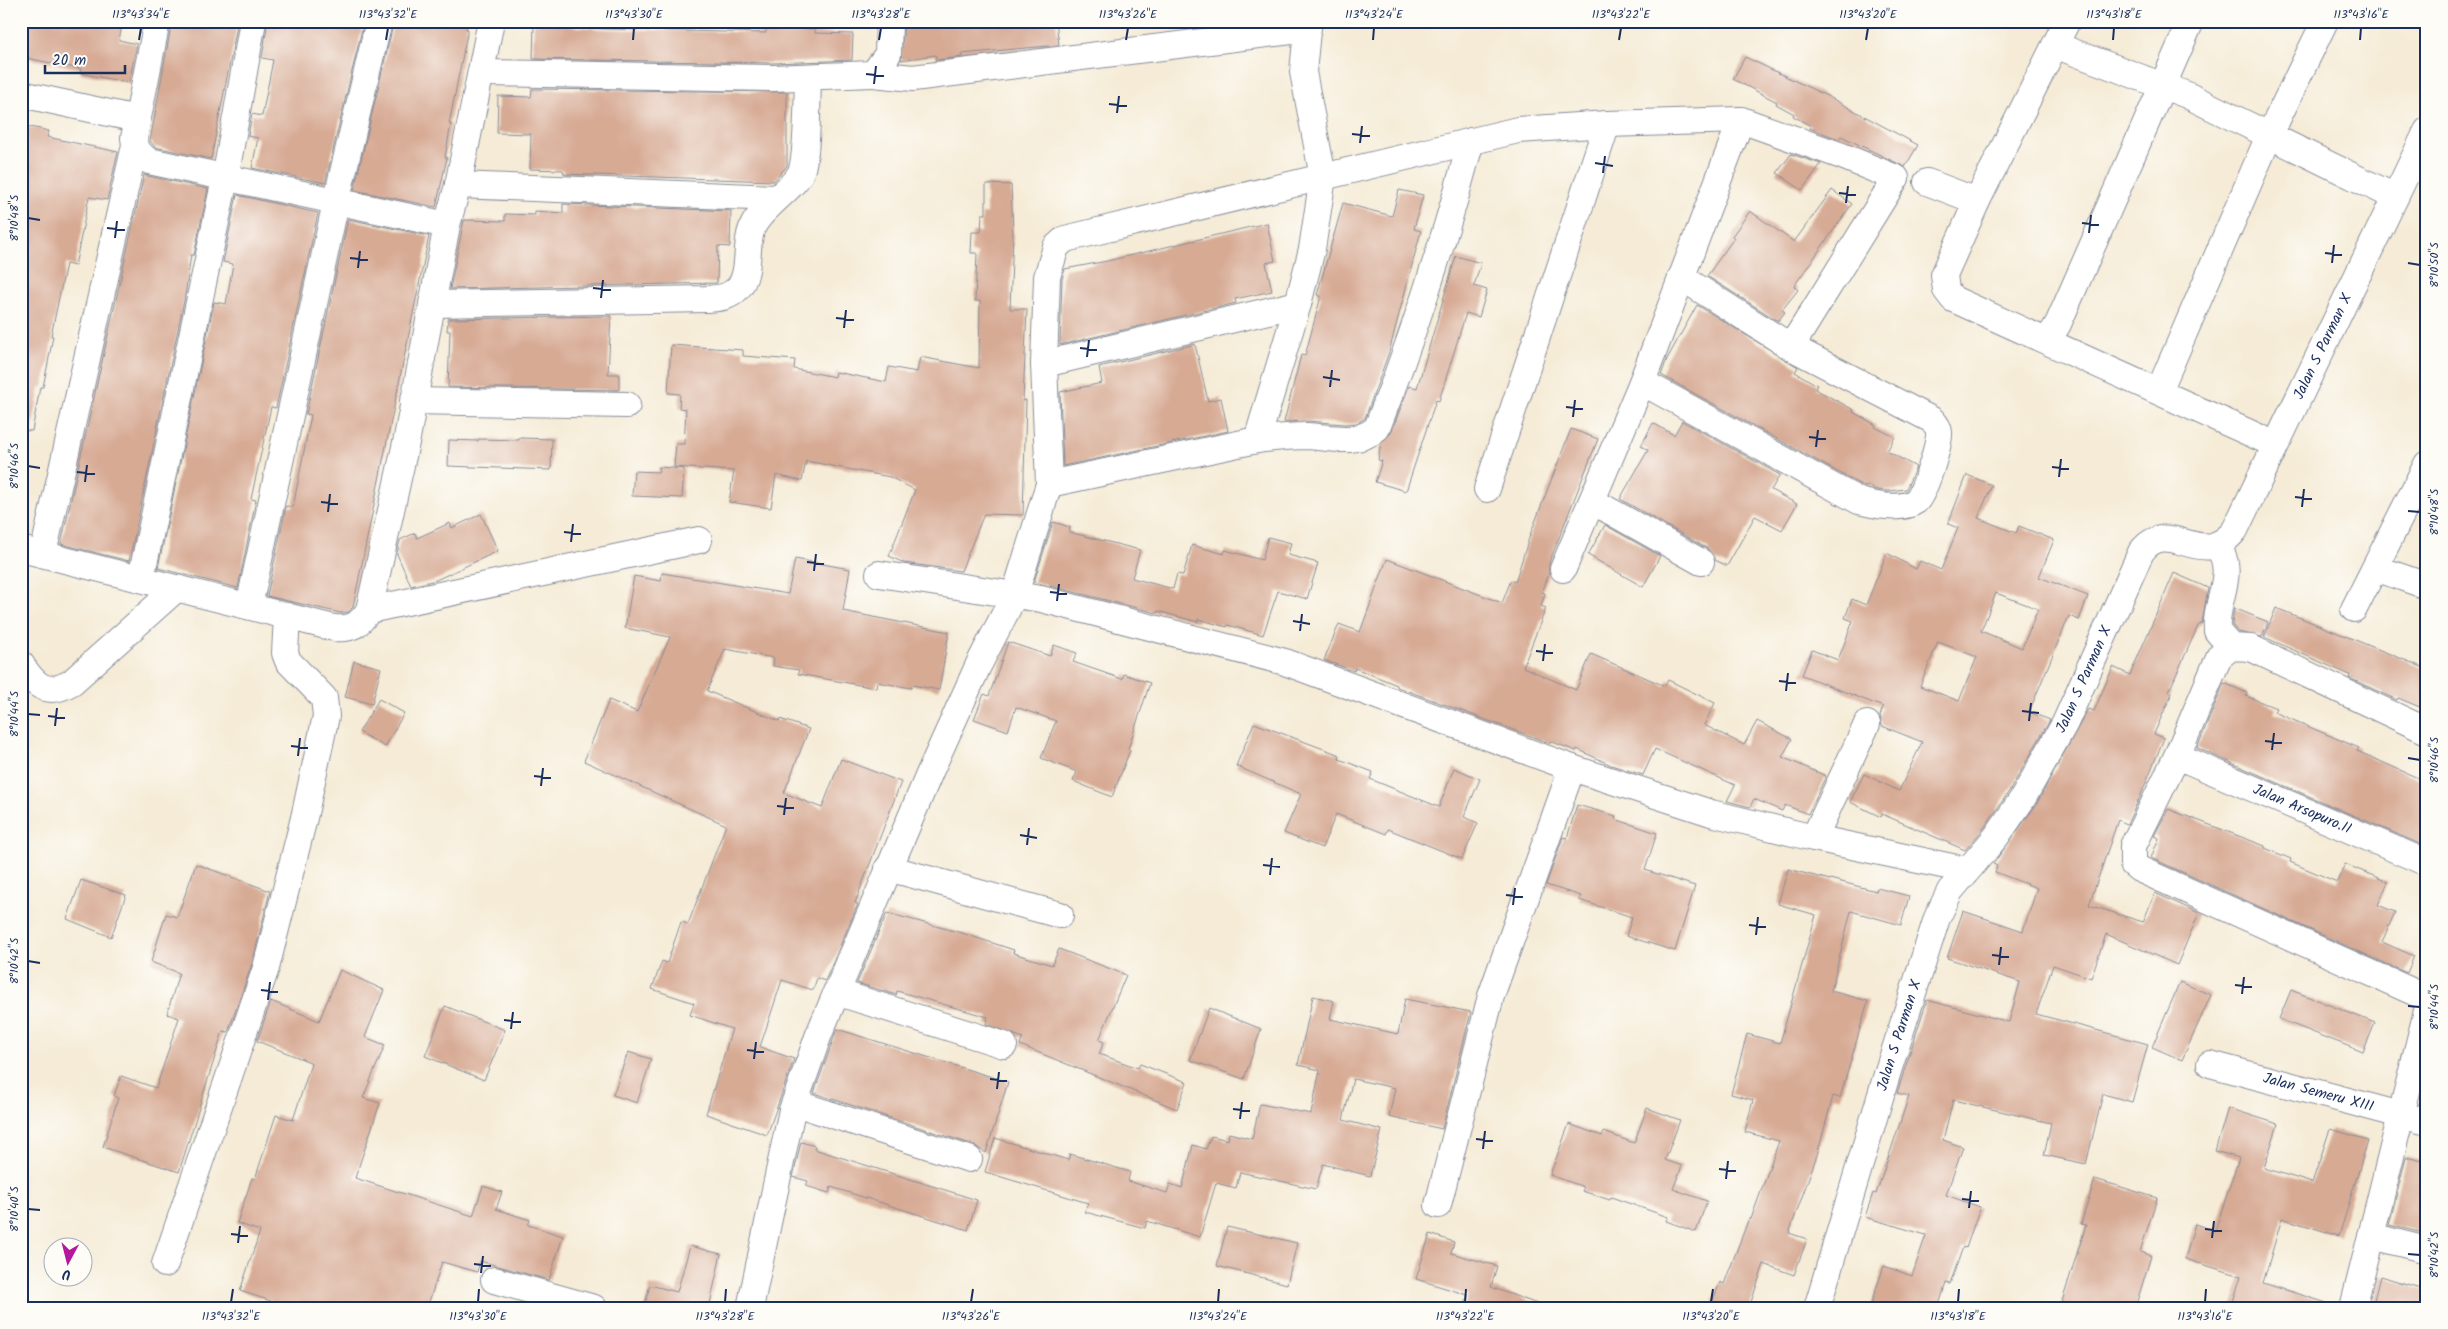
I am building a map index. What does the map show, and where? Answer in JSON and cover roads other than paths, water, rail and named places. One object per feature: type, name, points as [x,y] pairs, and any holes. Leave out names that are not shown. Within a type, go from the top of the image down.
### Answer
[{"type":"street","points":[[157,21],[137,119],[134,145],[32,551],[334,628],[349,629],[359,623],[369,610],[414,401],[432,304],[491,21]]},
{"type":"street","points":[[141,578],[145,548],[225,179],[253,21]]},
{"type":"street","points":[[249,606],[336,202],[379,21]]},
{"type":"street","points":[[873,74],[888,54],[889,21]]},
{"type":"street","points":[[2067,21],[2057,46],[1976,201],[1944,275],[1946,290],[1954,298],[2274,444]]},
{"type":"street","points":[[2048,340],[2058,324],[2191,21]]},
{"type":"street","points":[[2159,391],[2269,136],[2325,21]]},
{"type":"street","points":[[481,73],[808,77],[873,74],[913,78],[1308,25],[1303,72],[1323,176],[1312,249],[1298,304],[1257,440]]},
{"type":"street","points":[[2057,46],[2163,85],[2395,197]]},
{"type":"street","points":[[432,304],[723,298],[740,286],[744,278],[748,238],[753,225],[796,178],[802,167],[808,77]]},
{"type":"street","points":[[21,94],[137,119]]},
{"type":"street","points":[[1563,569],[1642,382],[1740,120]]},
{"type":"street","points":[[750,1308],[795,1103],[836,992],[888,868],[978,666],[1015,594],[1049,484],[1044,364],[1047,277],[1051,259],[1061,241],[1518,130],[1607,124],[1740,120],[1842,156],[1896,178],[1791,347]]},
{"type":"street","points":[[1487,489],[1607,124]]},
{"type":"street","name":"Jalan S Parman X","points":[[1817,1308],[1888,1071],[1937,918],[1950,891],[1996,837],[2023,798],[2065,723],[2141,552],[2147,544],[2162,538],[2208,548],[2217,546],[2227,540],[2235,530],[2274,444],[2427,131]]},
{"type":"street","points":[[1049,484],[1257,440],[1286,436],[1357,439],[1368,436],[1377,428],[1448,226],[1471,141]]},
{"type":"street","points":[[134,145],[140,154],[149,161],[448,226]]},
{"type":"street","points":[[1927,182],[1976,201]]},
{"type":"street","points":[[458,185],[777,198]]},
{"type":"street","points":[[1642,382],[1859,501],[1874,505],[1906,505],[1915,502],[1920,495],[1938,444],[1939,432],[1932,420],[1791,347],[1681,277]]},
{"type":"street","points":[[1044,364],[1298,304]]},
{"type":"street","points":[[414,401],[628,405]]},
{"type":"street","points":[[2354,609],[2427,464]]},
{"type":"street","points":[[1592,501],[1701,562]]},
{"type":"street","points":[[369,610],[699,540]]},
{"type":"street","points":[[2217,546],[2224,554],[2226,568],[2225,585],[2218,609],[2217,631],[2221,638],[2231,647],[2251,648],[2427,731]]},
{"type":"street","points":[[2375,568],[2427,586]]},
{"type":"street","points":[[879,574],[1042,599],[1285,662],[1572,768],[1711,813],[1814,838],[1966,870]]},
{"type":"street","points":[[21,664],[32,681],[38,686],[53,689],[63,687],[72,682],[177,588]]},
{"type":"street","points":[[165,1264],[266,968],[304,818],[326,716],[324,698],[288,661],[285,653],[287,616]]},
{"type":"street","points":[[2231,647],[2219,657],[2177,756],[2133,846],[2131,860],[2135,867],[2427,998]]},
{"type":"street","points":[[1814,838],[1867,724]]},
{"type":"street","name":"Jalan Arsopuro.II","points":[[2177,756],[2427,863]]},
{"type":"street","points":[[1438,1205],[1491,996],[1572,768]]},
{"type":"street","points":[[888,868],[1060,915]]},
{"type":"street","points":[[836,992],[1004,1045]]},
{"type":"street","points":[[2353,1308],[2371,1236],[2414,1119],[2427,1011]]},
{"type":"street","name":"Jalan Semeru XIII","points":[[2210,1064],[2414,1119]]},
{"type":"street","points":[[795,1103],[969,1158]]},
{"type":"street","points":[[2371,1236],[2427,1250]]},
{"type":"street","points":[[494,1280],[594,1308]]}]
